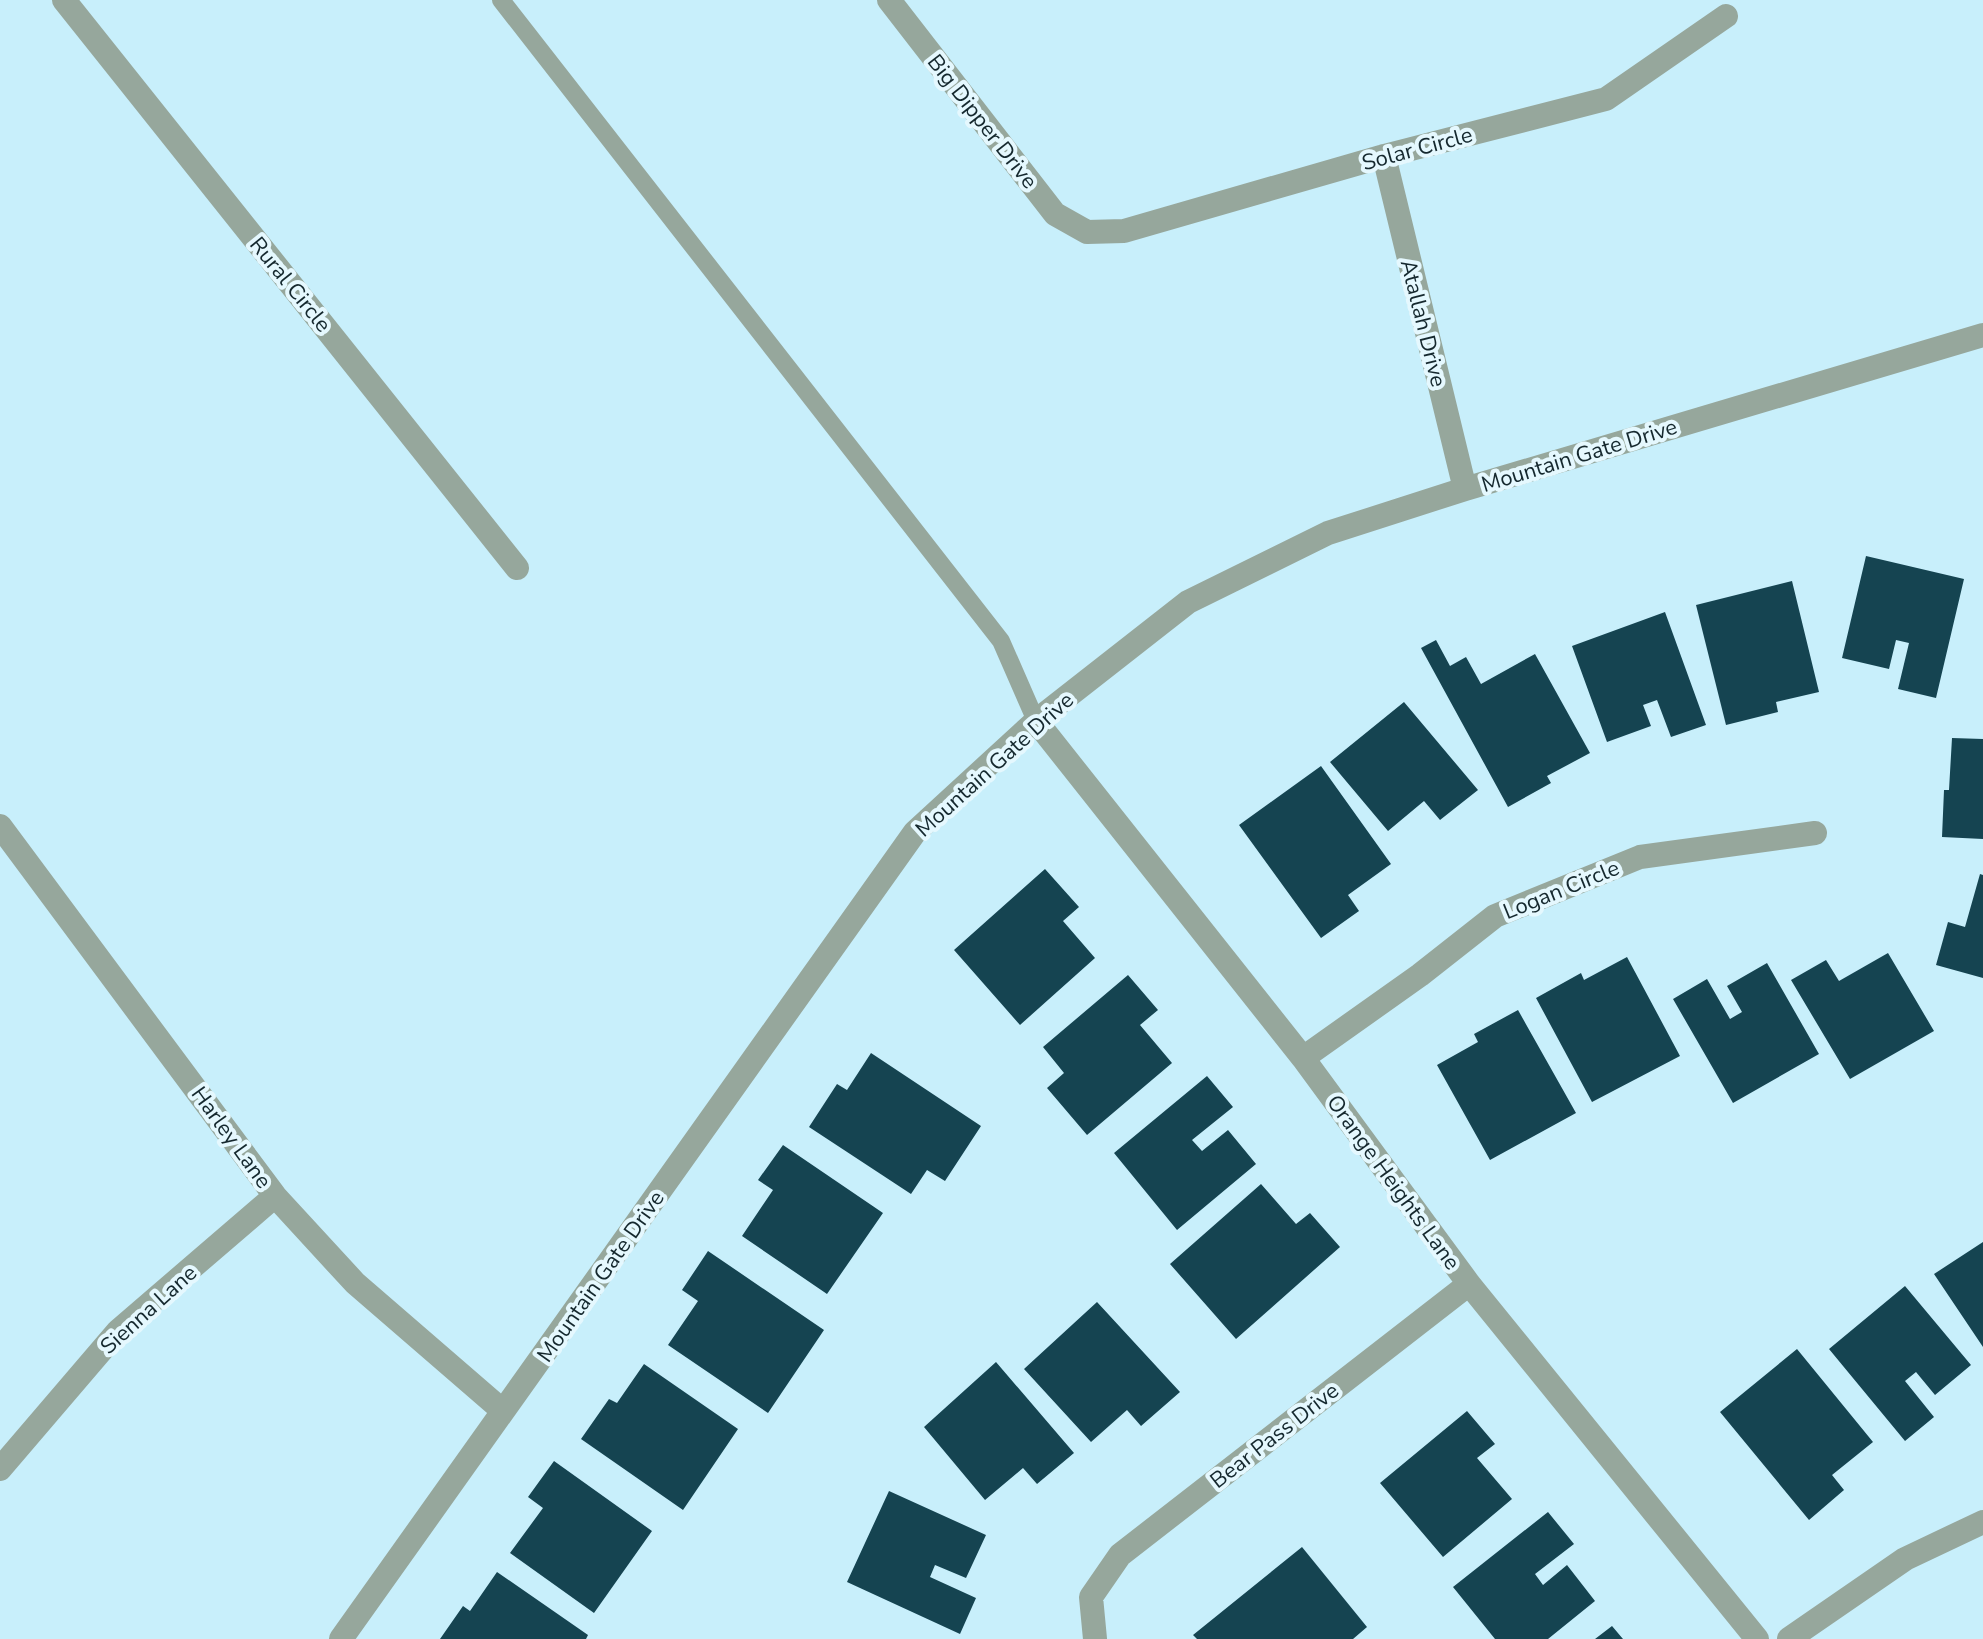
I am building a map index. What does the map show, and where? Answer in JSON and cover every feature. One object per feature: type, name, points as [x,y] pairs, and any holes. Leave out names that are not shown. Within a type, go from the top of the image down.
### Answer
[{"type":"street","name":"Rural Circle","points":[[64,0],[517,568]]},
{"type":"street","name":"Big Dipper Drive","points":[[889,0],[1055,214],[1087,232]]},
{"type":"street","name":"Solar Circle","points":[[1087,232],[1124,231],[1384,156],[1606,99],[1726,16]]},
{"type":"street","name":"Atallah Drive","points":[[1384,156],[1465,489]]},
{"type":"street","name":"Mountain Gate Drive","points":[[341,1639],[915,832],[1036,721],[1188,602],[1328,533],[1465,489],[1983,335]]},
{"type":"street","name":"Orange Heights Lane","points":[[1036,721],[1303,1058],[1469,1284],[1757,1639]]},
{"type":"street","name":"Harley Lane","points":[[0,826],[275,1196],[355,1283],[503,1411]]},
{"type":"street","name":"Logan Circle","points":[[1303,1058],[1420,975],[1495,916],[1640,857],[1815,833]]},
{"type":"street","name":"Sienna Lane","points":[[0,1469],[118,1331],[275,1196]]},
{"type":"street","name":"Bear Pass Drive","points":[[1095,1639],[1091,1597],[1120,1555],[1469,1284]]},
{"type":"street","points":[[1789,1639],[1905,1559],[1983,1522]]},
{"type":"lane","points":[[501,0],[1001,641],[1036,721]]},
{"type":"building","points":[[1866,556],[1964,579],[1936,698],[1898,689],[1909,643],[1896,640],[1889,669],[1842,658]]},
{"type":"building","points":[[1792,581],[1819,692],[1776,702],[1778,712],[1726,725],[1696,605]]},
{"type":"building","points":[[1665,612],[1706,725],[1671,737],[1657,700],[1643,705],[1651,726],[1607,742],[1572,646]]},
{"type":"building","points":[[1436,640],[1450,666],[1466,657],[1481,684],[1535,654],[1590,753],[1547,776],[1551,783],[1508,807],[1421,648]]},
{"type":"building","points":[[1404,702],[1478,790],[1440,820],[1424,801],[1388,831],[1330,762]]},
{"type":"building","points":[[1952,738],[1983,739],[1983,839],[1942,837],[1944,790],[1949,790]]},
{"type":"building","points":[[1321,766],[1391,864],[1348,895],[1359,911],[1321,938],[1239,825]]},
{"type":"building","points":[[1045,869],[1079,907],[1063,921],[1095,958],[1020,1025],[954,950]]},
{"type":"building","points":[[1980,874],[1983,875],[1983,978],[1936,965],[1948,922],[1965,927]]},
{"type":"building","points":[[1888,953],[1934,1031],[1850,1079],[1791,980],[1826,960],[1839,981]]},
{"type":"building","points":[[1627,957],[1680,1056],[1592,1102],[1536,998],[1581,973],[1584,980]]},
{"type":"building","points":[[1767,963],[1819,1054],[1733,1103],[1673,999],[1707,979],[1730,1019],[1742,1012],[1727,986]]},
{"type":"building","points":[[1128,975],[1158,1010],[1140,1025],[1172,1063],[1087,1135],[1047,1088],[1064,1073],[1043,1047]]},
{"type":"building","points":[[1518,1010],[1576,1113],[1490,1160],[1437,1065],[1478,1042],[1474,1034]]},
{"type":"building","points":[[871,1053],[981,1126],[945,1181],[927,1170],[911,1194],[809,1127],[837,1084],[847,1090]]},
{"type":"building","points":[[1207,1076],[1233,1107],[1192,1140],[1202,1151],[1228,1130],[1256,1164],[1177,1230],[1114,1153]]},
{"type":"building","points":[[783,1145],[883,1213],[827,1294],[742,1236],[773,1190],[758,1180]]},
{"type":"building","points":[[1261,1184],[1296,1224],[1310,1213],[1340,1247],[1236,1339],[1170,1264]]},
{"type":"building","points":[[1983,1242],[1983,1347],[1934,1274]]},
{"type":"building","points":[[708,1251],[824,1330],[768,1413],[668,1345],[698,1301],[682,1290]]},
{"type":"building","points":[[1905,1286],[1971,1365],[1935,1395],[1916,1372],[1905,1381],[1934,1417],[1905,1441],[1829,1349]]},
{"type":"building","points":[[1097,1302],[1180,1392],[1141,1426],[1127,1410],[1091,1442],[1024,1369]]},
{"type":"building","points":[[1797,1349],[1873,1442],[1832,1475],[1844,1490],[1809,1520],[1720,1412]]},
{"type":"building","points":[[996,1362],[1074,1453],[1037,1484],[1023,1468],[985,1500],[924,1427]]},
{"type":"building","points":[[644,1364],[738,1429],[683,1510],[581,1439],[609,1399],[617,1403]]},
{"type":"building","points":[[1467,1411],[1495,1444],[1477,1458],[1512,1499],[1443,1557],[1380,1483]]},
{"type":"building","points":[[554,1461],[652,1531],[594,1613],[510,1553],[543,1508],[528,1497]]},
{"type":"building","points":[[889,1491],[986,1535],[966,1578],[935,1565],[930,1577],[976,1598],[960,1634],[847,1582]]},
{"type":"building","points":[[1548,1512],[1574,1544],[1535,1574],[1543,1585],[1567,1565],[1595,1601],[1548,1639],[1495,1639],[1453,1587]]},
{"type":"building","points":[[1302,1547],[1367,1627],[1353,1639],[1197,1639],[1193,1635]]},
{"type":"building","points":[[497,1572],[588,1635],[586,1639],[440,1639],[463,1606],[470,1611]]},
{"type":"building","points":[[1612,1626],[1623,1639],[1595,1639]]}]
